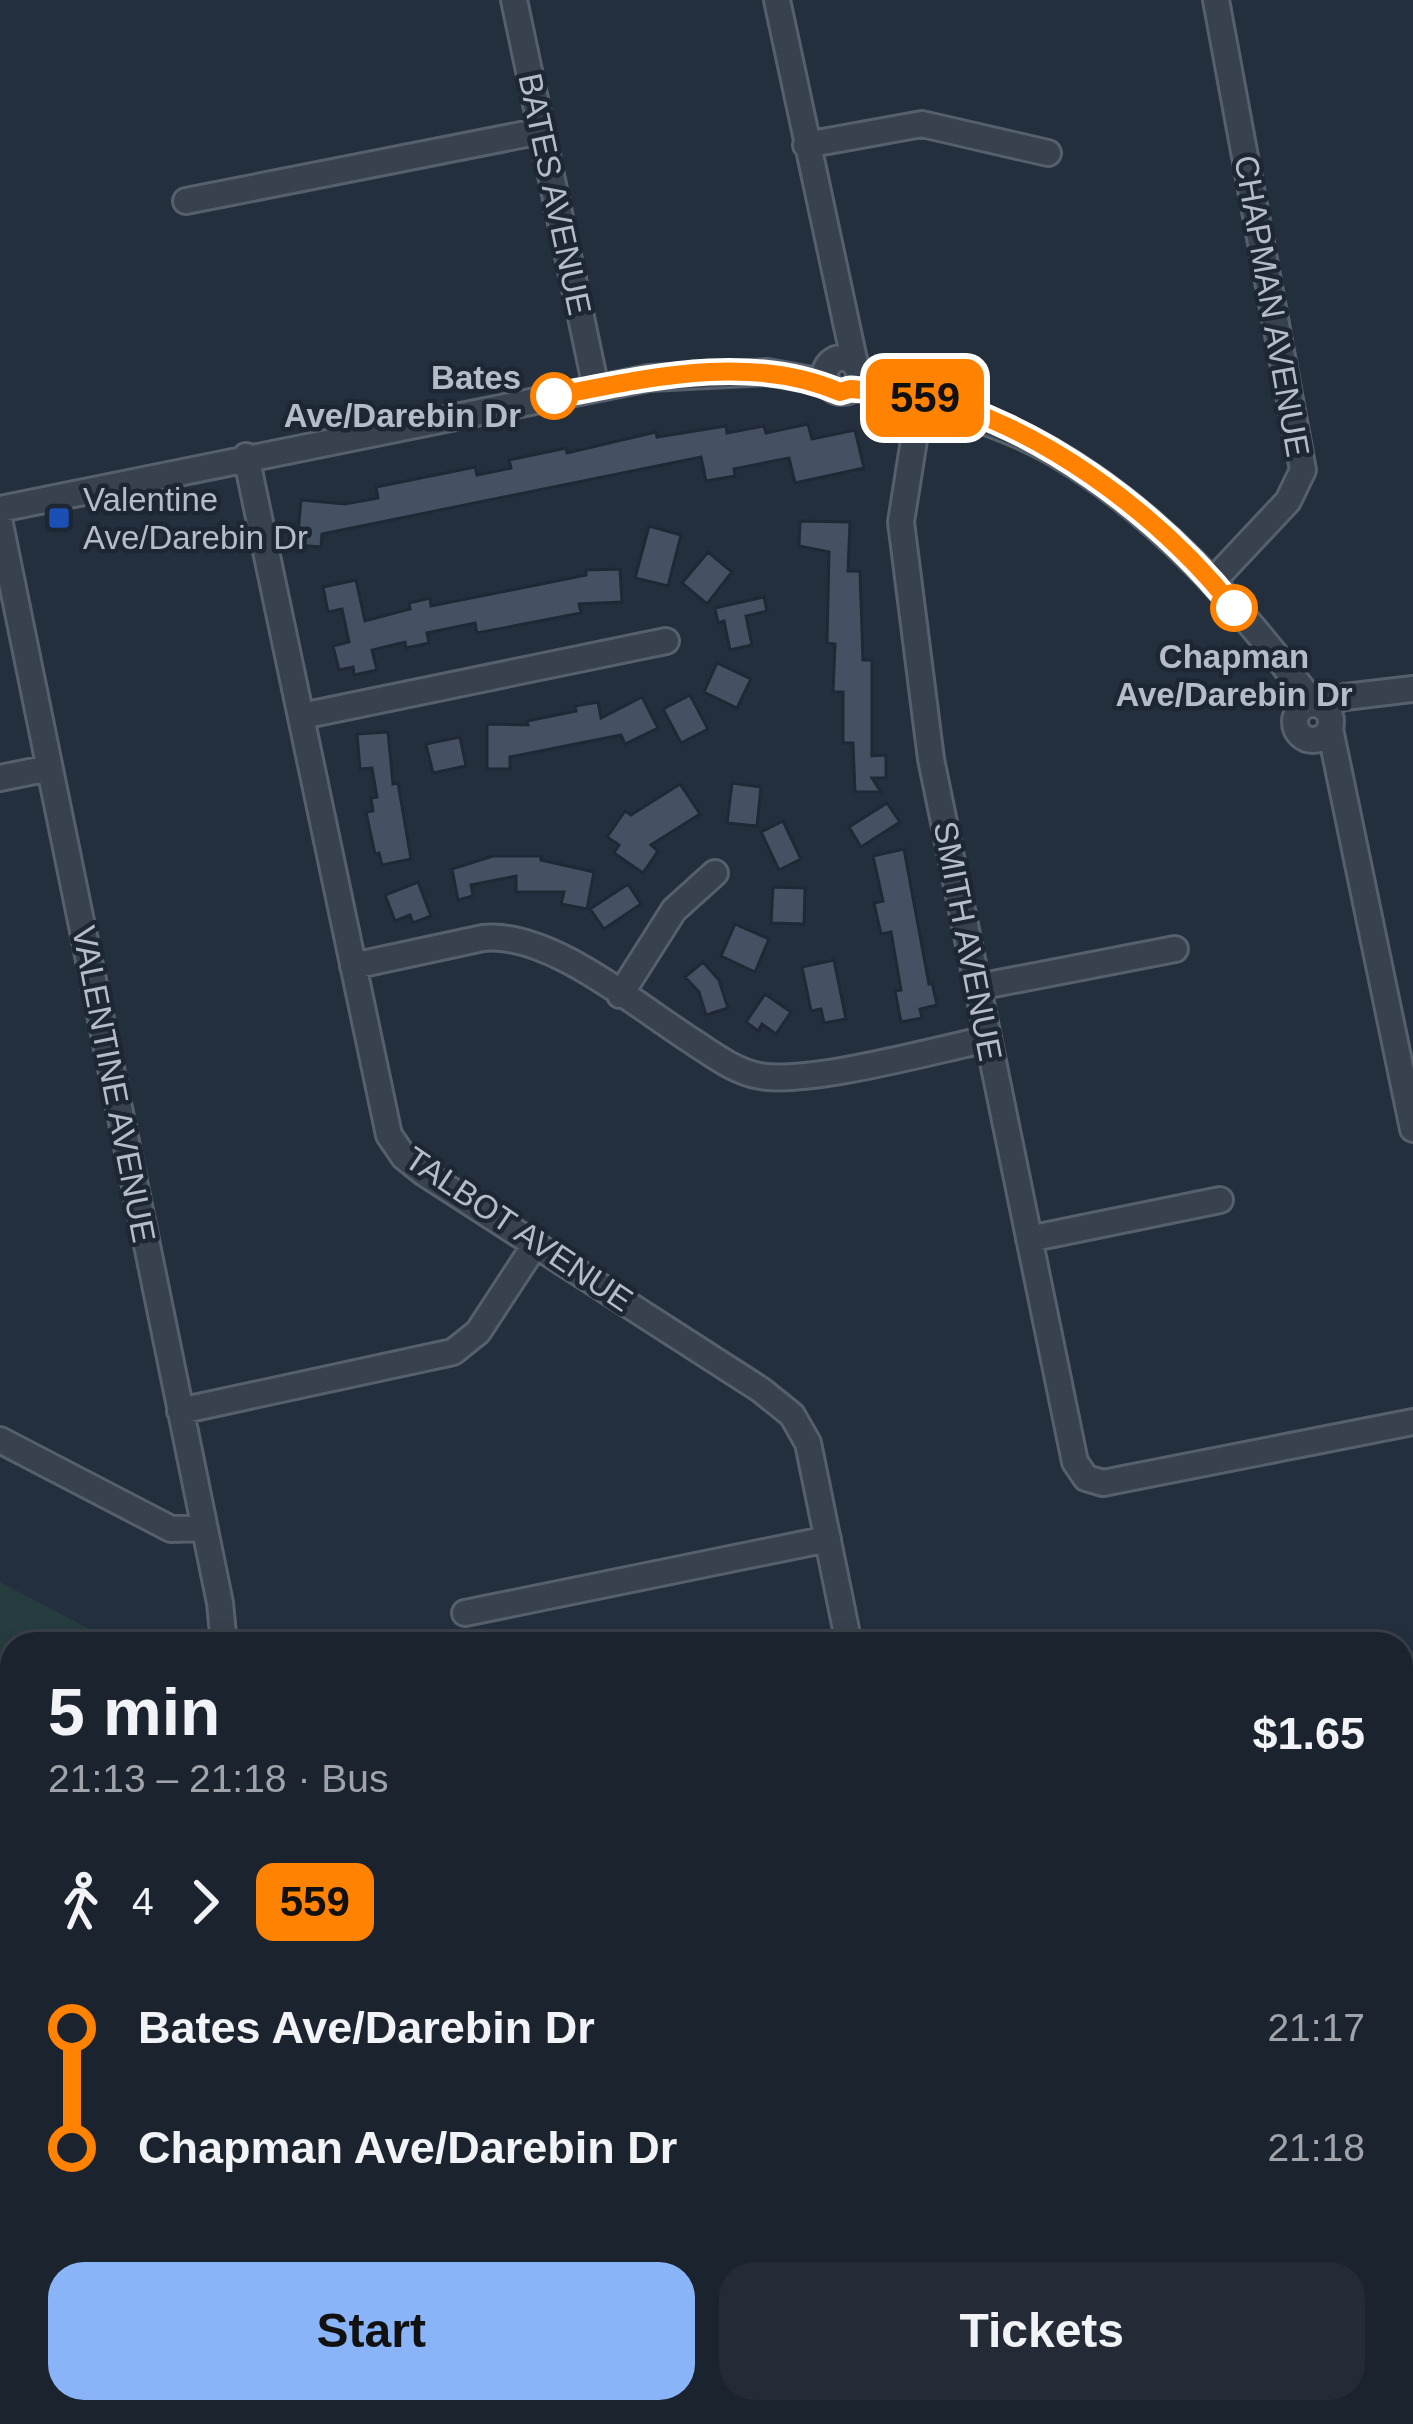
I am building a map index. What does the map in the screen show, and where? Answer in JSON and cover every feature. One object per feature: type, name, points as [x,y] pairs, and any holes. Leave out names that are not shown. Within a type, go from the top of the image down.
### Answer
[{"type":"street","name":"BATES AVENUE","points":[[514,0],[596,388]]},
{"type":"street","points":[[777,0],[841,312],[842,371]]},
{"type":"street","name":"CHAPMAN AVENUE","points":[[1213,580],[1288,501],[1303,470],[1216,0]]},
{"type":"street","points":[[806,145],[922,124],[1048,153]]},
{"type":"street","points":[[186,201],[542,131]]},
{"type":"street","points":[[0,509],[246,456],[691,373],[842,371],[1009,430],[1076,466],[1146,516],[1213,580],[1316,719],[1343,806],[1413,1129]]},
{"type":"street","name":"SMITH AVENUE","points":[[916,395],[902,536],[932,759],[1072,1451],[1086,1478]]},
{"type":"street","name":"TALBOT AVENUE","points":[[246,456],[380,1106],[395,1146],[424,1173],[792,1415],[808,1443],[847,1632]]},
{"type":"street","name":"VALENTINE AVENUE","points":[[0,524],[223,1632]]},
{"type":"street","points":[[302,716],[666,641]]},
{"type":"street","points":[[1316,719],[1358,695],[1375,697],[1413,689]]},
{"type":"street","points":[[0,778],[49,768]]},
{"type":"street","points":[[620,995],[674,910],[715,873]]},
{"type":"street","points":[[353,966],[483,938],[516,938],[555,952],[721,1060],[765,1077],[813,1074],[988,1039]]},
{"type":"street","points":[[978,988],[1175,949]]},
{"type":"street","points":[[1029,1238],[1220,1200]]},
{"type":"street","points":[[180,1411],[453,1352],[478,1332],[535,1245]]},
{"type":"street","points":[[1070,1501],[1086,1478],[1113,1481],[1413,1422]]},
{"type":"street","points":[[0,1441],[171,1529],[204,1528]]},
{"type":"street","points":[[465,1613],[828,1539]]},
{"type":"green space","points":[[0,1582],[95,1632],[0,1632]]},
{"type":"building","points":[[808,424],[812,439],[855,430],[864,468],[795,483],[789,458],[734,469],[735,476],[706,481],[701,457],[322,534],[321,547],[297,545],[301,500],[345,504],[378,498],[376,487],[475,467],[477,475],[511,468],[509,460],[566,448],[567,453],[656,432],[657,437],[726,426],[727,433],[764,426],[766,433]]},
{"type":"building","points":[[800,521],[850,522],[848,571],[860,571],[863,660],[872,660],[872,756],[886,755],[886,778],[872,778],[881,792],[855,792],[853,743],[843,743],[843,692],[833,692],[835,644],[827,643],[829,552],[799,546]]},
{"type":"building","points":[[649,526],[681,535],[668,586],[635,578]]},
{"type":"building","points":[[708,552],[732,572],[707,604],[682,583]]},
{"type":"building","points":[[620,569],[622,602],[579,604],[581,613],[477,633],[475,623],[427,633],[429,643],[406,648],[405,642],[372,650],[377,670],[354,675],[353,667],[339,670],[333,646],[349,642],[342,609],[328,612],[323,587],[356,580],[365,621],[410,609],[409,603],[430,598],[431,606],[586,575],[586,570]]},
{"type":"building","points":[[764,597],[767,611],[746,616],[752,645],[730,650],[724,621],[718,623],[715,608]]},
{"type":"building","points":[[717,663],[751,679],[737,708],[704,692]]},
{"type":"building","points":[[690,695],[708,729],[681,743],[663,709]]},
{"type":"building","points":[[642,697],[658,728],[625,744],[621,735],[510,757],[510,769],[487,769],[487,724],[528,725],[527,721],[598,702],[601,718]]},
{"type":"building","points":[[388,732],[393,784],[398,783],[411,859],[382,865],[366,812],[373,811],[371,798],[377,797],[372,768],[360,769],[357,734]]},
{"type":"building","points":[[460,737],[466,766],[433,773],[426,744]]},
{"type":"building","points":[[732,783],[761,787],[757,826],[727,823]]},
{"type":"building","points":[[680,784],[700,814],[651,845],[658,851],[643,873],[614,853],[619,845],[607,837],[625,811],[631,815]]},
{"type":"building","points":[[887,803],[900,822],[861,847],[849,827]]},
{"type":"building","points":[[783,821],[801,859],[779,870],[761,832]]},
{"type":"building","points":[[904,849],[937,1005],[920,1009],[922,1018],[901,1022],[891,932],[881,934],[874,903],[883,901],[873,856]]},
{"type":"building","points":[[493,856],[541,856],[541,860],[594,872],[587,909],[561,904],[564,892],[516,892],[516,876],[471,885],[473,896],[458,900],[452,869]]},
{"type":"building","points":[[418,882],[431,916],[413,923],[410,915],[395,921],[385,895]]},
{"type":"building","points":[[628,884],[641,904],[604,929],[590,909]]},
{"type":"building","points":[[773,887],[805,888],[804,924],[771,923]]},
{"type":"building","points":[[735,924],[769,939],[755,972],[721,956]]},
{"type":"building","points":[[834,960],[846,1019],[824,1023],[821,1009],[811,1011],[802,967]]},
{"type":"building","points":[[703,962],[719,980],[728,1008],[706,1015],[699,992],[685,977]]},
{"type":"building","points":[[765,994],[791,1012],[776,1034],[762,1024],[758,1031],[746,1022]]},
{"type":"bus line","name":"559","points":[[554,396],[649,378],[725,371],[767,372],[827,383],[840,392],[921,396],[1009,430],[1112,490],[1213,580],[1234,608]]},
{"type":"place","name":"Bates Ave/Darebin Dr","points":[[554,396]]},
{"type":"place","name":"Valentine Ave/Darebin Dr","points":[[59,518]]},
{"type":"place","name":"Chapman Ave/Darebin Dr","points":[[1234,608]]}]
